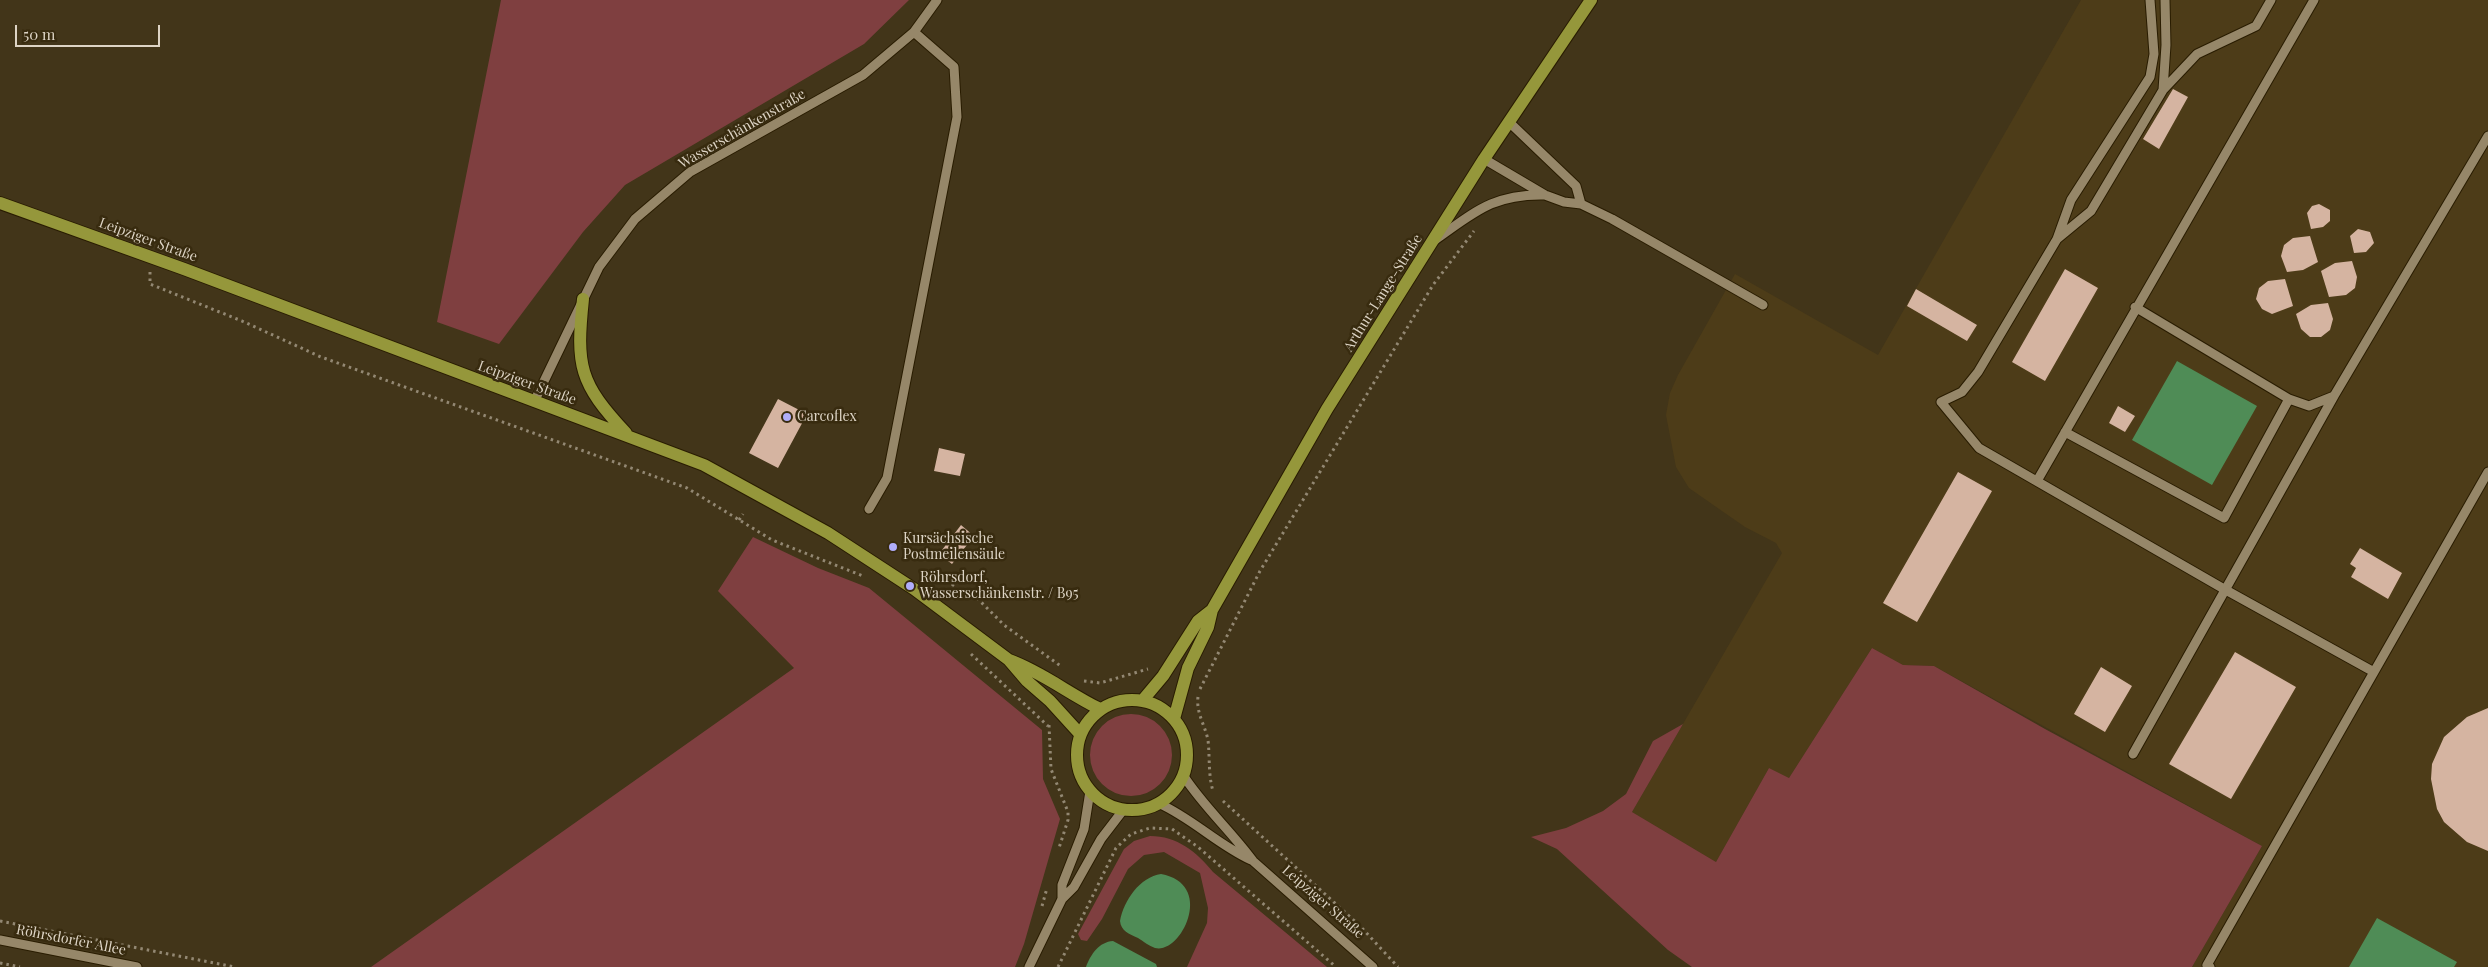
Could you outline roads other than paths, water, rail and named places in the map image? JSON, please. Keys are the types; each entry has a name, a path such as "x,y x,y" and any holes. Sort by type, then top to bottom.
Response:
{"main road":[{"name":"Arthur-Lange-Straße","path":"1174,719 1182,685 1208,627 1212,610 1327,409 1484,159 1591,0"},
{"name":"Leipziger Straße","path":"0,203 150,257 534,402 628,434 704,465 828,533 914,589 1009,660 1027,681 1080,734"},
{"path":"583,299 581,321 582,368 590,390 598,402 628,434"},
{"name":"Arthur-Lange-Straße","path":"1142,700 1163,676 1198,621 1212,610"},
{"name":"Leipziger Straße","path":"1009,660 1033,668 1072,695 1100,709"},
{"path":"1142,700 1159,707 1174,719 1182,731 1186,747 1186,763 1172,793 1158,804 1141,809 1124,809 1107,804 1090,791 1083,782 1077,766 1076,750 1080,734 1089,720 1100,709 1114,702 1142,700"}],"street":[{"name":"Wasserschänkenstraße","path":"534,402 598,267 635,219 690,172 863,75 914,32 937,0"},
{"path":"2150,0 2154,54 2150,77 2071,200 2057,240 1978,372 1962,392 1941,402 1979,448 2224,589 2374,672"},
{"path":"2163,90 2166,45 2165,0"},
{"path":"2057,240 2091,211 2163,90 2198,54 2256,26 2271,0"},
{"path":"2037,481 2314,0"},
{"path":"869,509 887,478 957,116 954,67 914,32"},
{"path":"1509,122 1576,186 1581,204"},
{"path":"2133,754 2334,396 2488,136"},
{"path":"1484,159 1545,195 1564,202 1581,204 1612,219 1763,305"},
{"path":"1433,242 1494,201 1522,194 1545,195"},
{"path":"2136,307 2289,399 2309,406 2334,396"},
{"path":"2065,432 2224,518 2289,399"},
{"path":"2210,967 2207,965 2488,472"},
{"name":"Leipziger Straße","path":"1182,775 1203,805 1238,840 1253,860 1374,967"},
{"path":"1062,899 1062,885 1084,829 1090,791"},
{"name":"Leipziger Straße","path":"1158,804 1190,820 1229,850 1253,860"},
{"path":"1029,967 1062,899 1074,888 1101,839 1124,809"},
{"name":"Röhrsdorfer Allee","path":"0,940 137,967"}],"place":[{"name":"Carcoflex","path":"787,417"},
{"name":"Kursächsische Postmeilensäule","path":"893,547"},
{"name":"Röhrsdorf, Wasserschänkenstr. / B95","path":"910,586"}]}
